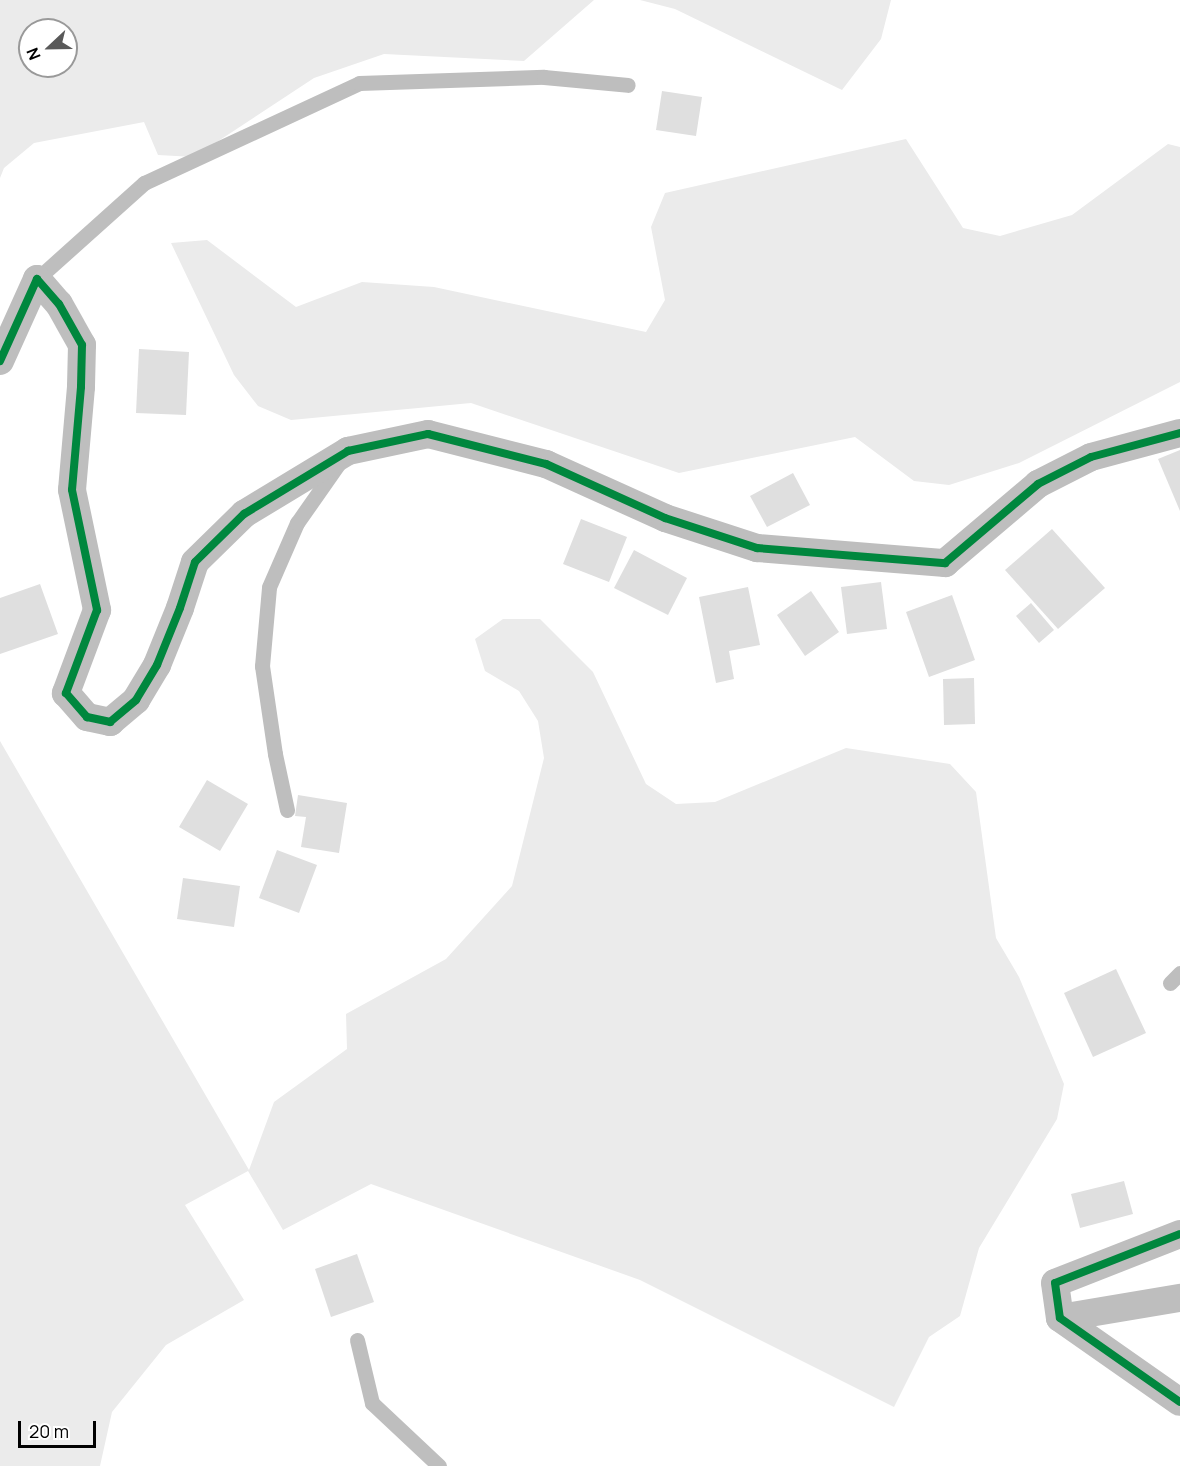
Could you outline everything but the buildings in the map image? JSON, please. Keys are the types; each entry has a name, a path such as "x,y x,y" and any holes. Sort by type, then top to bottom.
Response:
{"street":[{"path":"0,361 37,279 59,304 82,345 72,490 97,610 66,693 87,717 110,722 136,700 157,666 195,562 244,514 348,451 428,434 546,464 665,518 757,548 945,563 1038,484 1090,457 1180,433"},
{"path":"1180,1234 1054,1283 1060,1318 1180,1402"},
{"path":"1060,1318 1180,1298"}],"lane":[{"path":"37,279 144,183 359,83 544,77 628,85"},
{"path":"287,810 275,754 262,666 269,587 297,523 348,451"},
{"path":"357,1340 372,1403 439,1466"}],"shaded area":[{"path":"0,0 594,0 524,61 384,54 314,78 194,157 158,155 144,122 34,143 4,168 0,178"},
{"path":"640,0 891,0 881,39 842,90 675,9"},
{"path":"906,139 963,228 1000,236 1072,215 1168,144 1180,147 1180,382 1019,463 949,485 914,481 855,437 679,473 471,403 291,420 258,406 234,375 171,243 207,240 296,307 362,282 434,287 646,332 665,300 651,227 665,193"},
{"path":"503,619 540,619 593,672 646,784 676,804 715,802 846,748 950,764 976,792 996,938 1019,977 1064,1084 1057,1119 979,1248 960,1316 929,1337 894,1407 640,1280 371,1184 283,1230 248,1171 185,1205 244,1300 166,1345 112,1412 100,1466 0,1466 0,741 249,1170 274,1102 347,1049 346,1014 446,959 512,886 544,758 538,721 519,691 485,671 475,639"}],"cycle path":[{"path":"0,361 37,279 59,304 82,345 81,387 72,490 97,610 66,693 87,717 110,722 136,700 157,665 180,608 195,562 244,514 348,451 428,434 546,464 665,518 757,548 945,563 1038,484 1091,457 1180,433"},
{"path":"1180,1234 1055,1283 1060,1318 1180,1402"}]}
